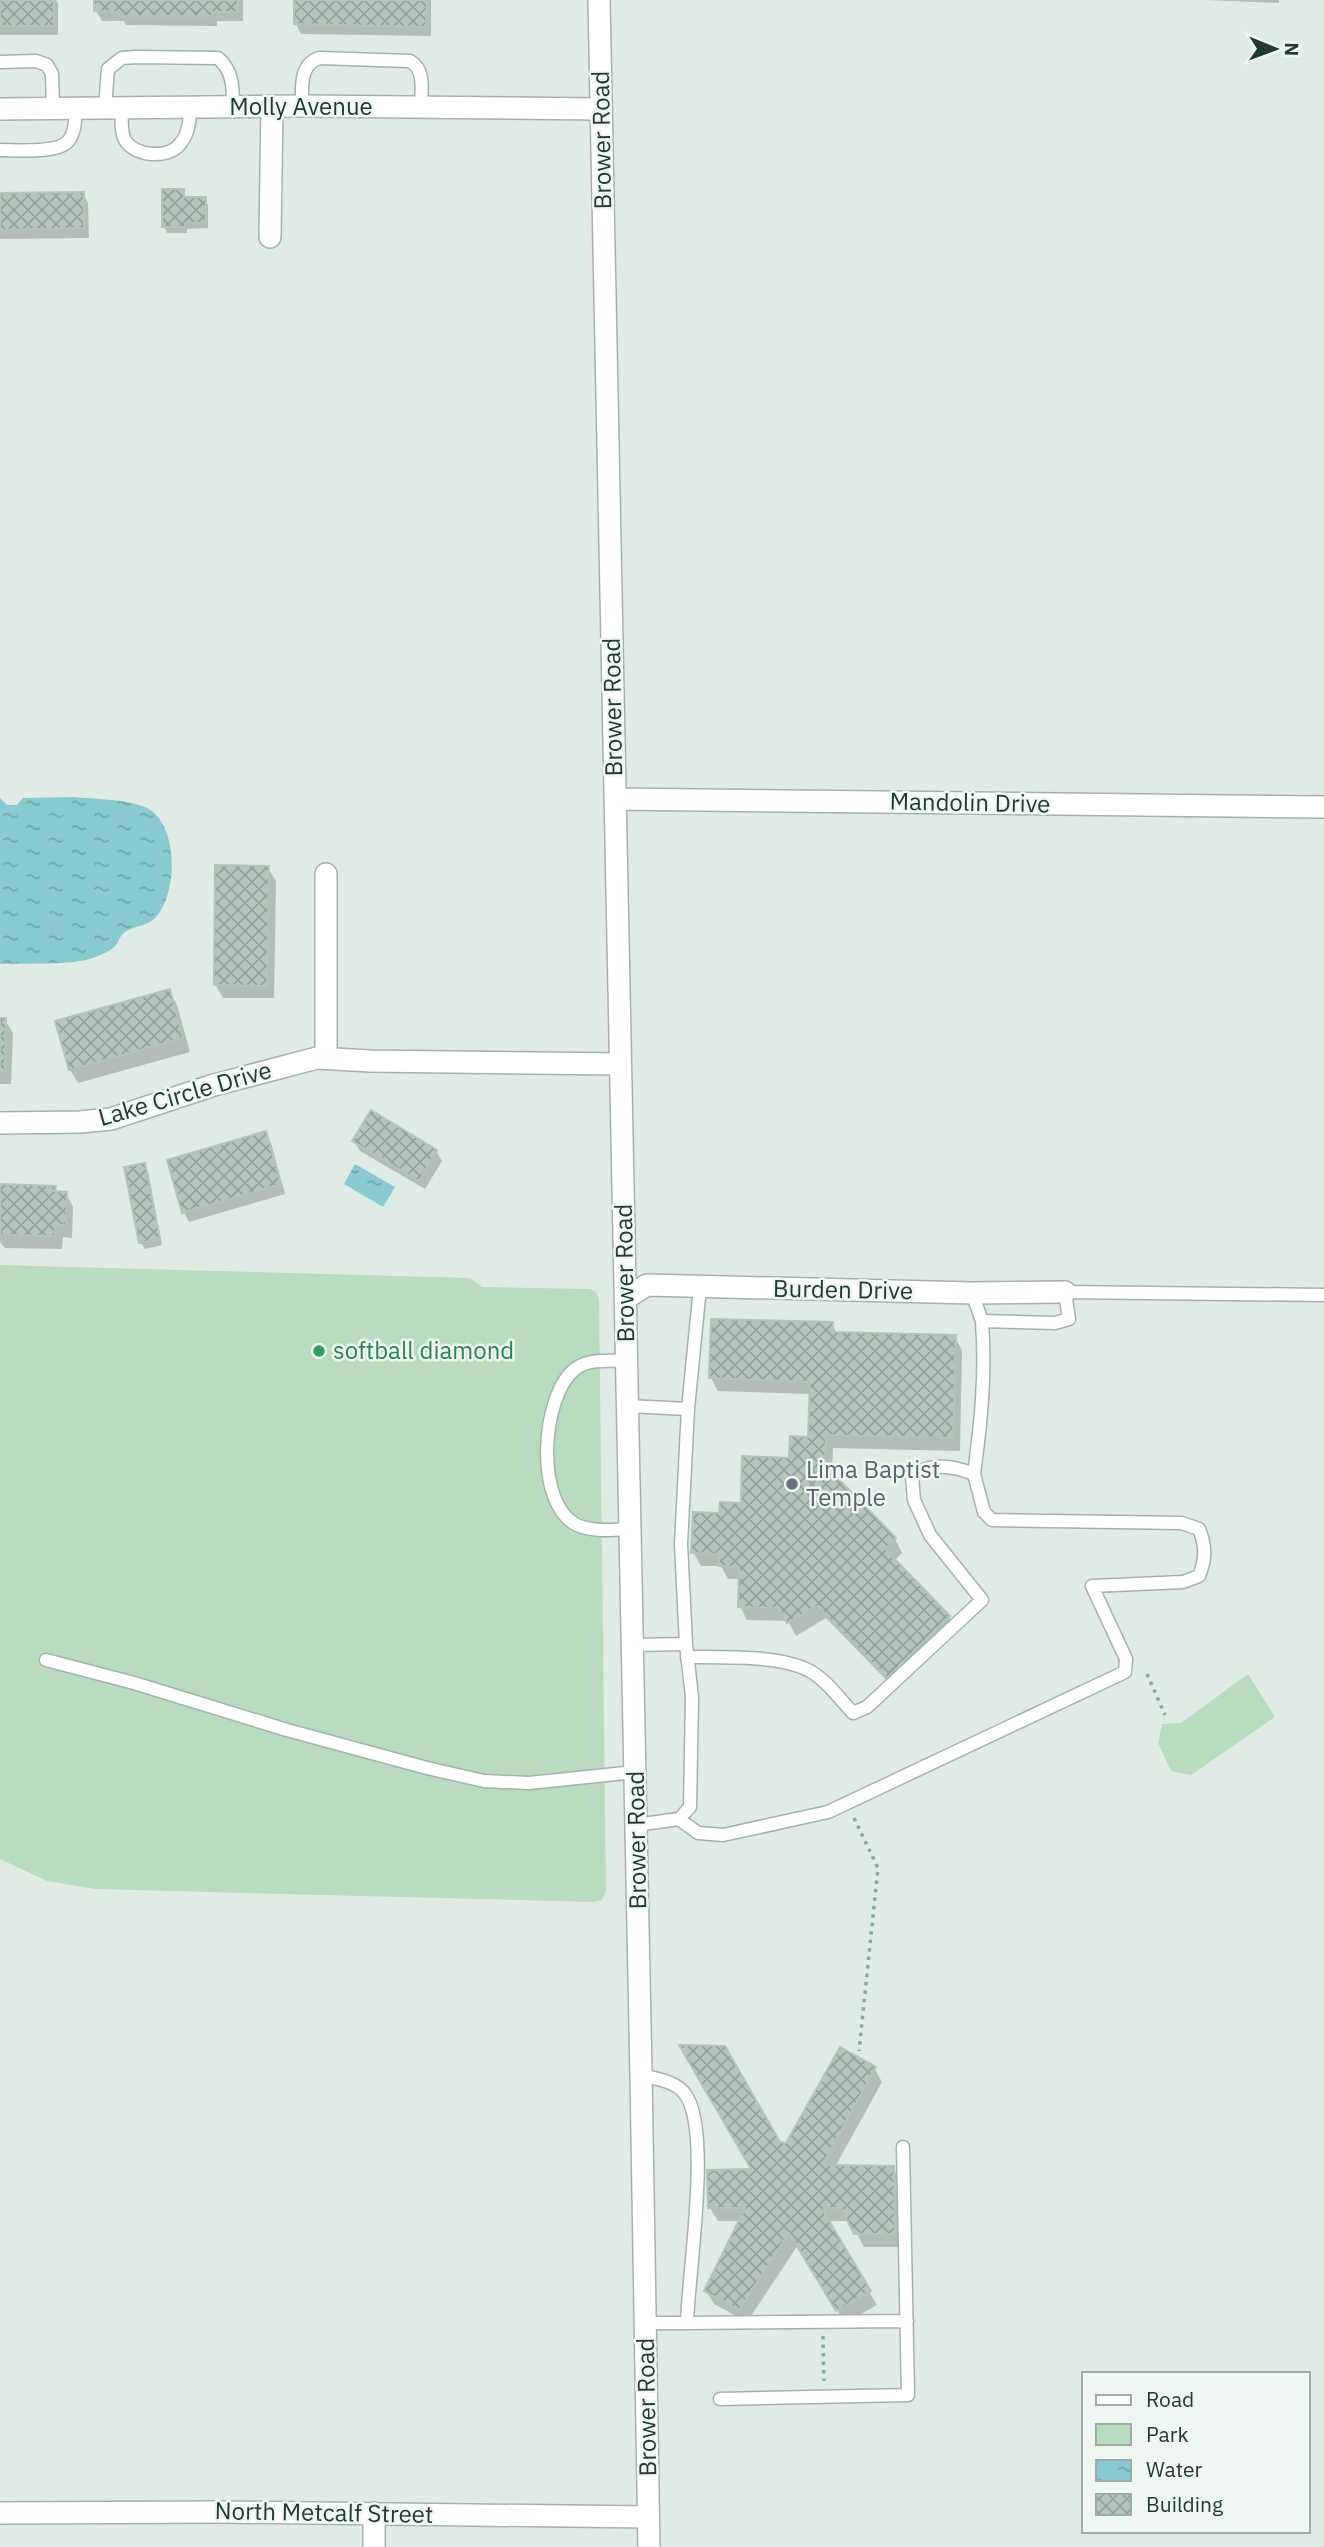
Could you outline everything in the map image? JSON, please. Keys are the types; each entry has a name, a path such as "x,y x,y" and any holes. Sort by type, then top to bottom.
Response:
{"street":[{"name":"Brower Road","path":"599,0 649,2547"},
{"path":"270,237 272,106"},
{"name":"Molly Avenue","path":"0,109 302,106 601,109"},
{"name":"Mandolin Drive","path":"615,799 1324,807"},
{"path":"326,874 326,1057"},
{"name":"Lake Circle Drive","path":"0,1123 111,1119 214,1085 326,1057 370,1061 620,1064"},
{"name":"Burden Drive","path":"626,1298 647,1285 972,1293 1065,1292"},
{"name":"North Metcalf Street","path":"0,2512 648,2517"},
{"path":"374,2513 374,2547"}],"lane":[{"path":"190,107 188,128 181,144 169,152 160,153 135,149 125,140 122,125 113,107 108,68 122,58 218,58 226,65 230,74 233,106"},
{"path":"302,106 304,71 309,63 319,58 410,61 415,64 421,76 421,107"},
{"path":"0,62 36,61 47,65 52,74 53,108"},
{"path":"0,150 60,148 73,134 75,108"},
{"path":"636,1825 679,1819 690,1807 692,1697 681,1544 688,1409 701,1287"},
{"path":"982,1321 1055,1323 1069,1319 1065,1292 1324,1295"},
{"path":"679,1819 698,1833 723,1835 828,1812 1125,1672 1126,1660 1092,1586 1183,1582 1199,1576 1204,1564 1205,1544 1199,1529 1182,1523 992,1520 984,1512 974,1474 983,1411 985,1356 982,1321 972,1293"},
{"path":"627,1360 584,1364 568,1377 560,1387 552,1409 547,1457 550,1480 557,1501 569,1520 592,1529 631,1529"},
{"path":"628,1406 688,1409"},
{"path":"633,1645 787,1663 811,1671 853,1713 867,1707 982,1600 930,1535 914,1500 912,1476 922,1468 953,1466 974,1474"},
{"path":"46,1660 134,1683 287,1730 484,1781 529,1783 635,1772"},
{"path":"641,2075 674,2084 685,2093 692,2108 696,2131 696,2214 687,2323"},
{"path":"720,2399 908,2395 903,2147"},
{"path":"646,2323 907,2320"}],"path":[{"path":"1147,1674 1165,1715"},
{"path":"846,1803 878,1868 859,2051"},
{"path":"822,2321 824,2397"}],"green space":[{"path":"0,1265 470,1278 482,1287 590,1289 596,1292 599,1299 606,1892 602,1900 594,1902 95,1889 47,1881 0,1859"},
{"path":"1248,1674 1275,1717 1191,1775 1171,1771 1158,1743 1162,1724 1181,1723"}],"water":[{"path":"0,798 7,805 17,805 23,798 114,800 136,804 152,811 167,833 172,862 164,905 153,920 128,930 113,948 93,958 66,963 0,964"},
{"path":"355,1164 395,1187 383,1207 344,1184"}],"building":[{"path":"0,0 54,0 54,26 0,26"},
{"path":"94,0 238,0 238,12 212,12 212,16 119,16 119,12 94,11"},
{"path":"294,0 427,0 426,27 294,24"},
{"path":"162,189 184,189 184,197 206,197 206,223 162,227"},
{"path":"84,192 84,228 0,230 0,193"},
{"path":"215,865 269,866 267,986 214,985"},
{"path":"170,989 183,1038 69,1070 55,1021"},
{"path":"0,1018 6,1018 5,1071 0,1071"},
{"path":"371,1110 437,1150 419,1181 352,1141"},
{"path":"266,1131 281,1184 182,1213 167,1160"},
{"path":"145,1163 160,1239 139,1243 124,1167"},
{"path":"0,1184 56,1186 55,1191 67,1192 66,1225 56,1225 55,1236 0,1235"},
{"name":"Lima Baptist Temple","path":"711,1319 833,1322 832,1332 956,1335 953,1438 826,1435 825,1465 896,1538 885,1549 950,1616 887,1678 817,1606 787,1623 778,1608 738,1607 739,1567 719,1566 719,1554 691,1553 693,1512 719,1513 720,1502 741,1503 742,1456 789,1458 790,1436 808,1437 810,1382 709,1378"},
{"path":"679,2045 725,2046 780,2142 786,2143 840,2047 876,2067 825,2160 825,2165 894,2166 895,2234 854,2234 841,2208 824,2208 871,2291 836,2311 789,2233 739,2310 704,2291 745,2208 708,2208 707,2170 751,2169"}],"place":[{"name":"softball diamond","path":"319,1351"},
{"name":"Lima Baptist Temple","path":"792,1484"}]}
